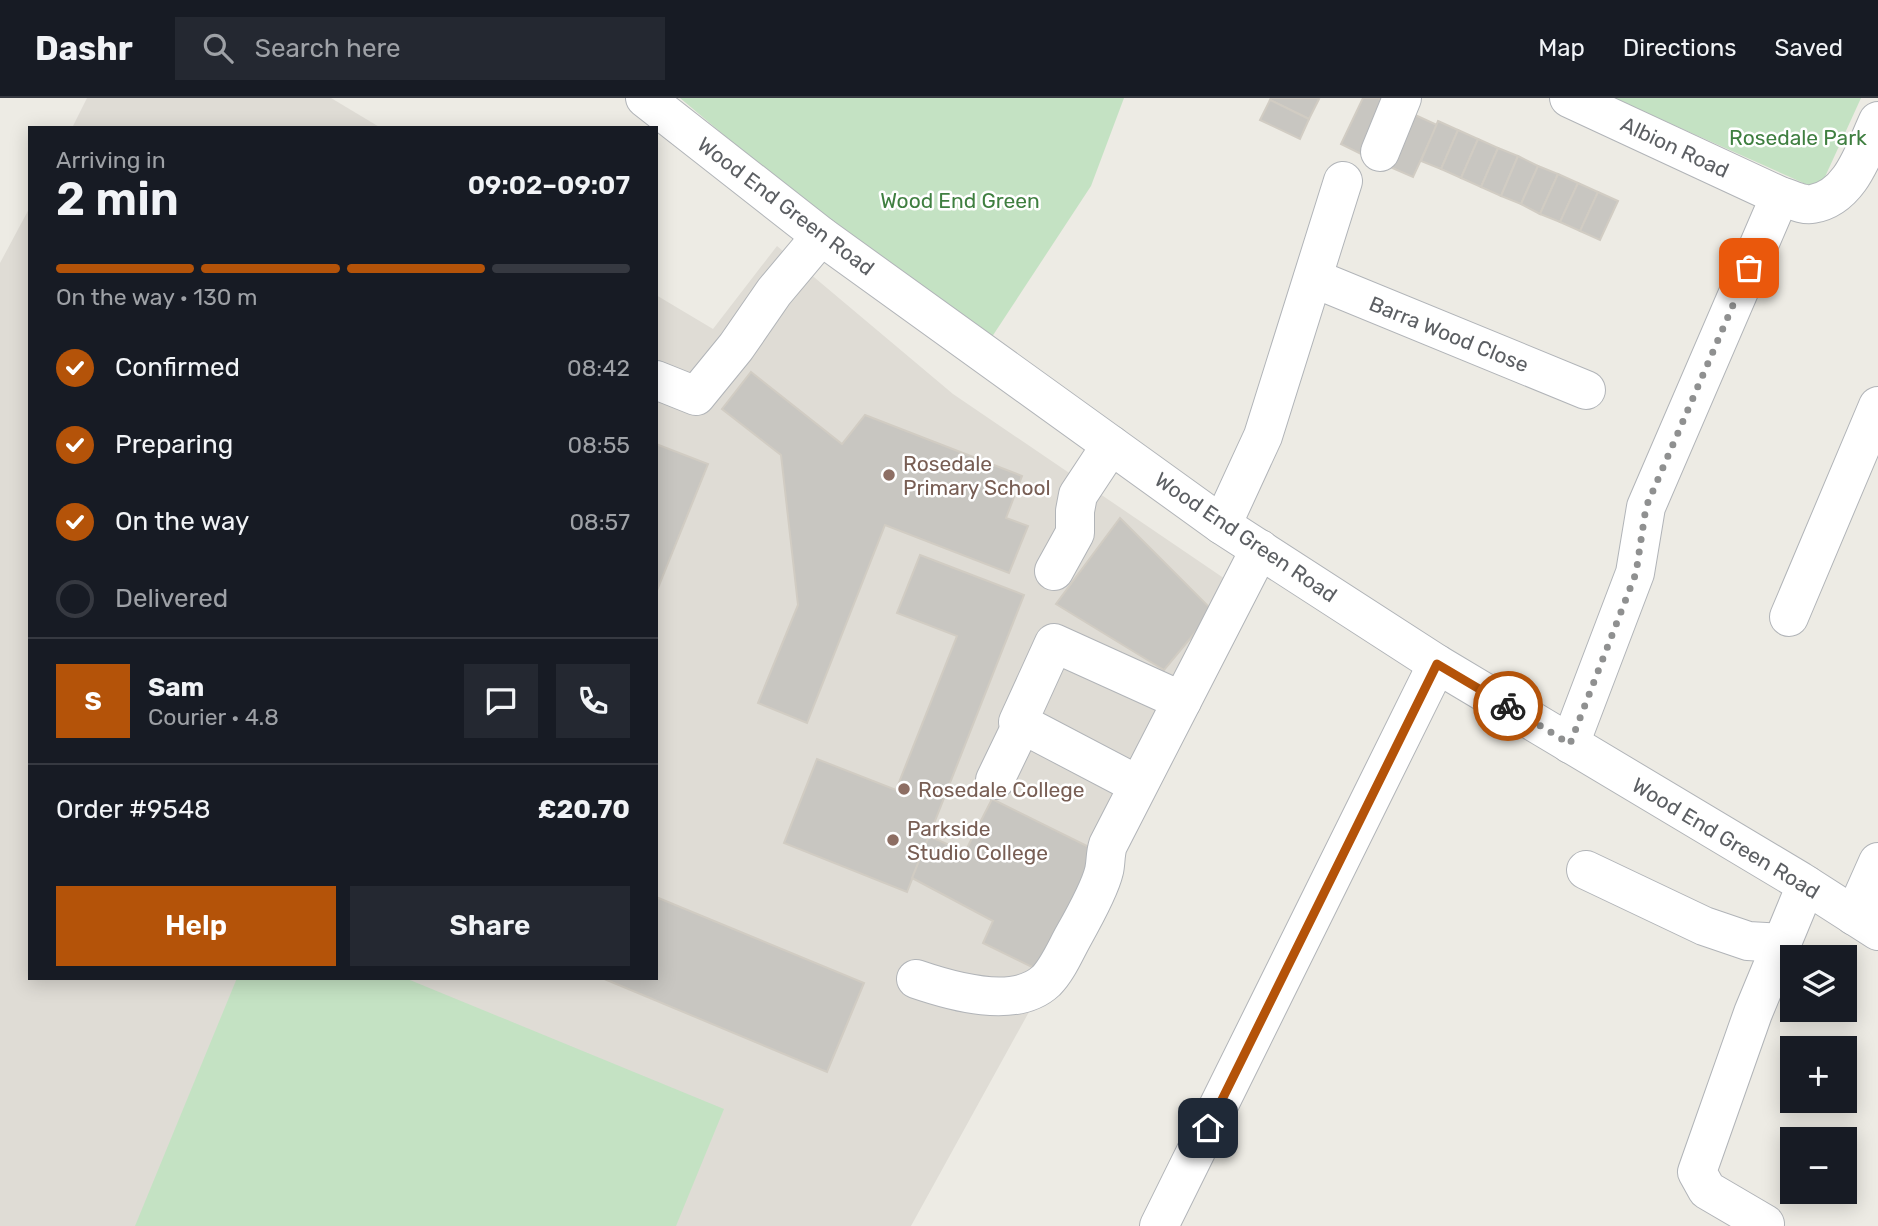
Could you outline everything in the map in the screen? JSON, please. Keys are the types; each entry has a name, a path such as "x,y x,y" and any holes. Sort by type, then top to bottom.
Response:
{"street":[{"name":"Wood End Green Road","path":"645,98 821,236 1222,525 1437,664 1866,923"},
{"path":"1380,152 1402,98"},
{"name":"Albion Road","path":"1569,98 1780,196 1811,205 1839,193 1857,167 1878,121"},
{"path":"1222,525 1263,436 1343,181"},
{"path":"1570,744 1636,573 1646,507 1780,196"},
{"path":"658,381 696,396 736,347 774,292 821,236"},
{"name":"Barra Wood Close","path":"1312,278 1586,390"},
{"path":"1789,617 1878,406"},
{"path":"1054,571 1075,533 1075,511 1079,495 1111,445"},
{"path":"916,979 974,995 1021,993 1043,984 1050,976 1077,930 1104,872 1108,845 1260,549"},
{"path":"1138,785 1018,722 1054,643 1182,701"},
{"path":"1159,1226 1437,664"},
{"path":"995,780 1023,724"},
{"path":"1866,923 1878,862"},
{"path":"1586,870 1704,926 1748,941 1782,943"},
{"path":"1765,1224 1707,1190 1697,1172 1753,1013 1806,885"}],"shaded area":[{"path":"87,98 331,98 378,126 73,126"},
{"name":"Rosedale College","path":"28,211 28,980 658,980 658,296 713,329 777,246 953,394 1256,600 911,1226 0,1226 0,263"}],"green space":[{"name":"Wood End Green","path":"680,98 1124,98 1091,186 982,352"},
{"name":"Rosedale Park","path":"1613,98 1861,98 1819,190"},
{"path":"236,980 410,980 724,1109 676,1226 135,1226"}],"building":[{"path":"1363,98 1378,98 1388,103 1363,155 1341,144"},
{"path":"1319,99 1309,119 1270,100"},
{"path":"1270,100 1309,119 1300,139 1260,120"},
{"path":"1413,114 1437,125 1413,177 1390,167"},
{"path":"1438,121 1458,130 1441,169 1421,161"},
{"path":"1458,130 1478,139 1461,178 1441,169"},
{"path":"1478,139 1498,148 1481,187 1461,178"},
{"path":"1498,148 1518,156 1501,196 1481,187"},
{"path":"1518,156 1538,166 1521,204 1501,196"},
{"path":"1538,166 1558,174 1540,214 1521,204"},
{"path":"1558,174 1578,183 1560,222 1540,214"},
{"path":"1578,183 1598,192 1580,231 1560,222"},
{"path":"1598,192 1618,201 1600,240 1580,231"},
{"path":"751,372 842,444 865,415 1022,476 1006,518 1028,526 1009,573 885,525 807,723 758,703 798,605 781,455 722,409"},
{"path":"658,445 708,464 658,588"},
{"path":"1120,518 1213,611 1164,670 1056,604"},
{"path":"920,555 1024,595 907,892 784,843 817,759 896,790 957,636 897,613"},
{"path":"992,799 1099,852 1036,969 983,943 993,921 912,878 929,836 965,852"},
{"path":"658,898 864,983 827,1072 607,980 658,980"}],"way so far":[{"path":"1508,706 1570,744 1636,573 1646,507 1749,268"}],"place":[{"name":"Rosedale Primary School","path":"889,475"},
{"name":"Rosedale College","path":"904,789"},
{"name":"Parkside Studio College","path":"893,840"}],"route":[{"path":"1208,1128 1437,664 1508,706"}]}
